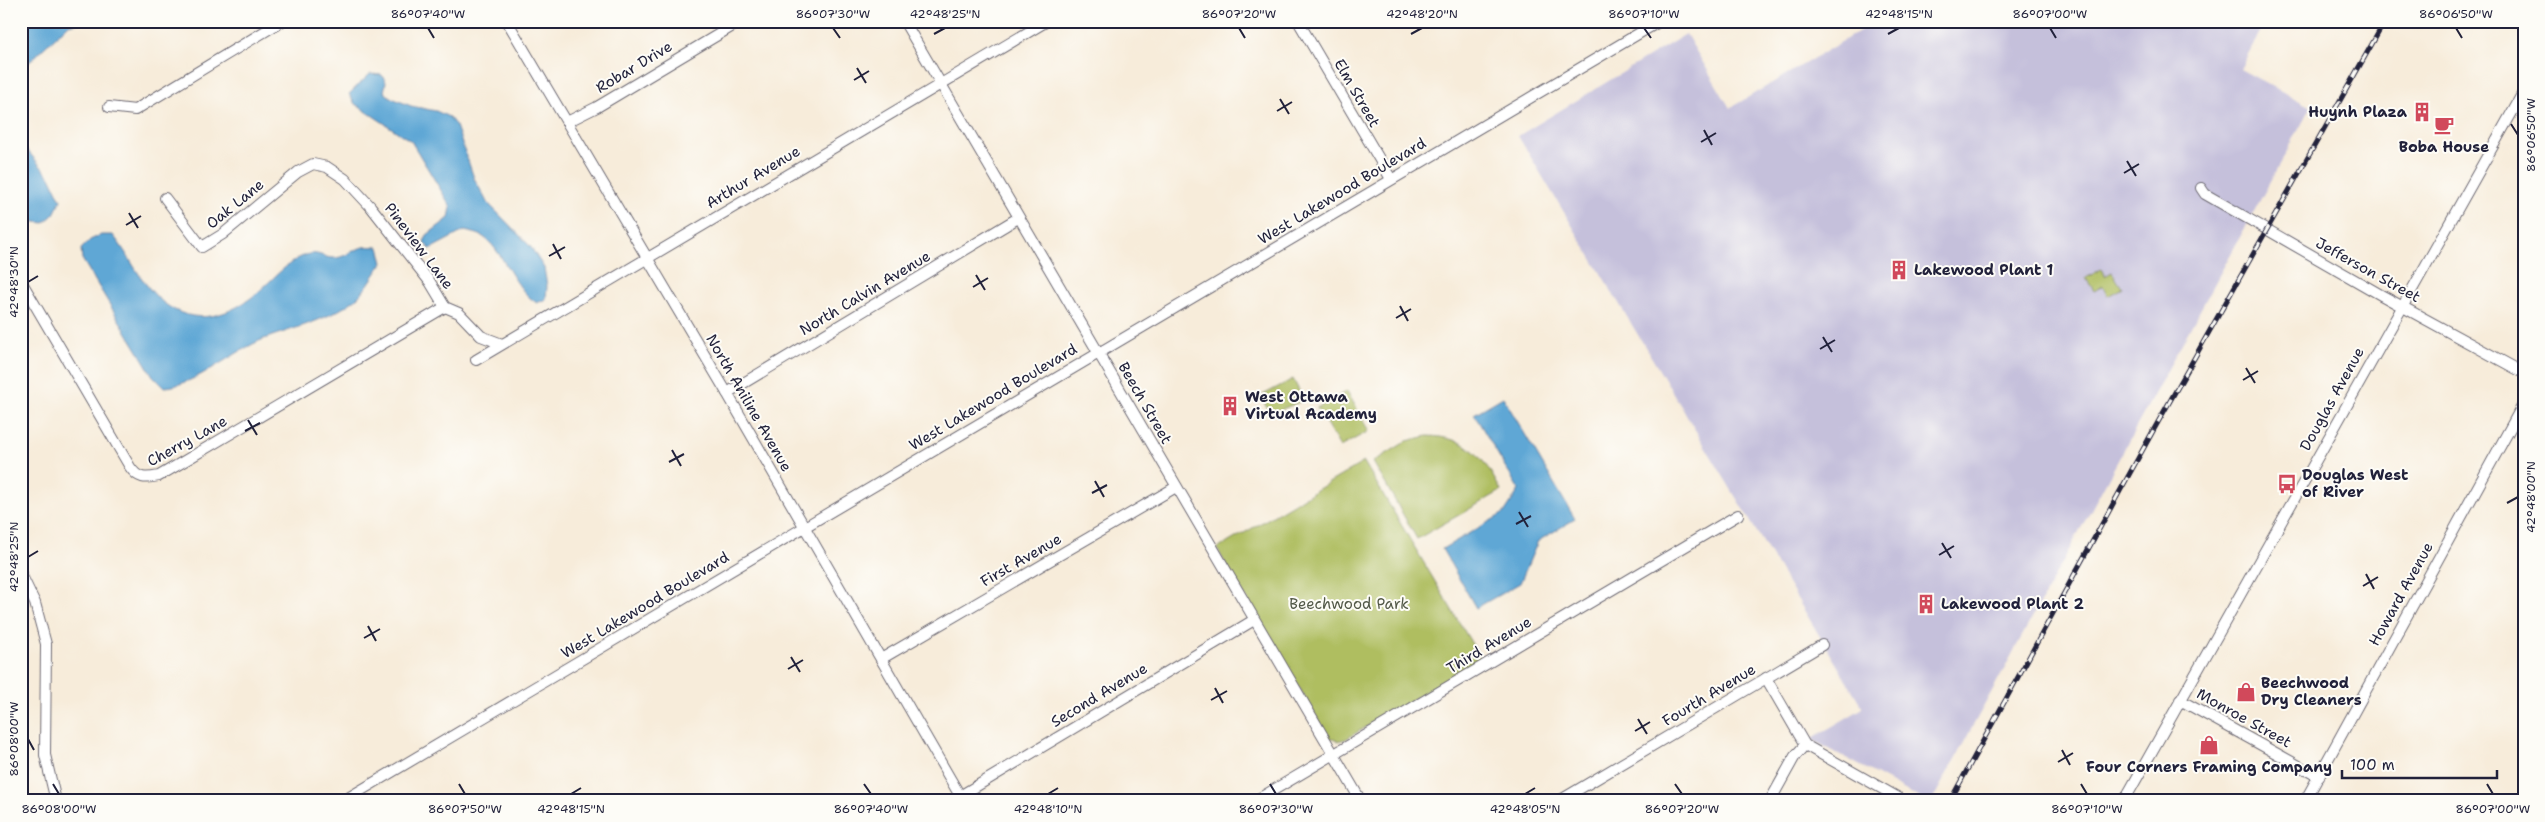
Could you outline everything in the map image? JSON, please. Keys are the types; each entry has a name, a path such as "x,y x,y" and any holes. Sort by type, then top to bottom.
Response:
{"street":[{"path":"109,108 135,110 282,21"},
{"name":"North Aniline Avenue","path":"507,21 727,393 962,798"},
{"name":"Robar Drive","path":"566,122 597,107 742,21"},
{"name":"Beech Street","path":"904,21 1332,755 1361,801"},
{"name":"Arthur Avenue","path":"476,360 1047,21"},
{"name":"Elm Street","path":"1298,21 1391,179"},
{"name":"West Lakewood Boulevard","path":"342,801 1660,21"},
{"name":"Douglas Avenue","path":"2124,801 2524,90"},
{"name":"Oak Lane","path":"165,198 202,247 223,234 298,172 313,164"},
{"name":"Pineview Lane","path":"313,164 327,167 352,186 430,282 445,307 459,312 482,336 502,344"},
{"name":"Jefferson Street","path":"2201,188 2212,198 2524,373"},
{"name":"North Calvin Avenue","path":"727,393 1018,218"},
{"name":"Cherry Lane","path":"21,281 135,475 145,479 159,476 445,307"},
{"name":"Howard Avenue","path":"2305,801 2524,403"},
{"name":"First Avenue","path":"881,659 1176,487"},
{"name":"Third Avenue","path":"1255,801 1738,515"},
{"path":"21,574 35,603 46,644 45,755 56,801"},
{"name":"Second Avenue","path":"962,798 1254,620"},
{"name":"Fourth Avenue","path":"1559,801 1822,645"},
{"path":"1766,678 1805,745 1904,801"},
{"name":"Monroe Street","path":"2180,700 2319,777"},
{"path":"1770,801 1794,756 1805,745"}],"shaded area":[{"path":"1859,21 2266,21 2240,69 2311,107 1932,801 1925,801 1811,739 1863,708 1518,136 1686,34 1730,108 1863,29"}],"green space":[{"path":"2101,269 2105,276 2112,272 2122,288 2108,296 2103,286 2094,291 2086,278"},
{"path":"1293,379 1304,400 1273,413 1269,412 1261,396"},
{"path":"1347,391 1369,431 1340,447 1317,408"},
{"path":"1427,436 1454,440 1473,451 1488,468 1501,491 1417,539 1373,462 1407,441"},
{"name":"Beechwood Park","path":"1364,462 1481,659 1346,739 1338,741 1329,738 1217,549"}],"water":[{"path":"21,21 89,21 68,25 21,70"},
{"path":"370,74 382,75 386,82 384,92 392,98 411,106 436,111 449,117 456,126 474,178 487,202 530,246 544,268 547,286 546,299 537,303 529,297 495,248 480,235 464,231 430,249 424,242 427,235 449,218 451,207 411,141 355,104 349,94"},
{"path":"21,143 50,177 61,200 54,214 44,223 21,220"},
{"path":"101,235 113,235 145,283 157,297 169,307 181,313 194,316 219,314 244,303 290,263 308,254 336,258 364,247 379,247 383,263 358,297 336,312 253,344 188,381 164,387 153,376 82,259 81,249 90,240"},
{"path":"1503,397 1575,519 1538,541 1520,583 1476,608 1442,549 1504,513 1519,490 1474,414"}],"railway":[{"path":"1950,801 2153,431 2385,21"}],"place":[{"name":"Huynh Plaza","path":"2422,112"},
{"name":"Boba House","path":"2444,125"},
{"name":"Lakewood Plant 1","path":"1899,270"},
{"name":"West Ottawa Virtual Academy","path":"1230,406"},
{"name":"Douglas West of River","path":"2287,484"},
{"name":"Lakewood Plant 2","path":"1926,604"},
{"name":"Beechwood Dry Cleaners","path":"2246,692"},
{"name":"Four Corners Framing Company","path":"2209,745"}]}
